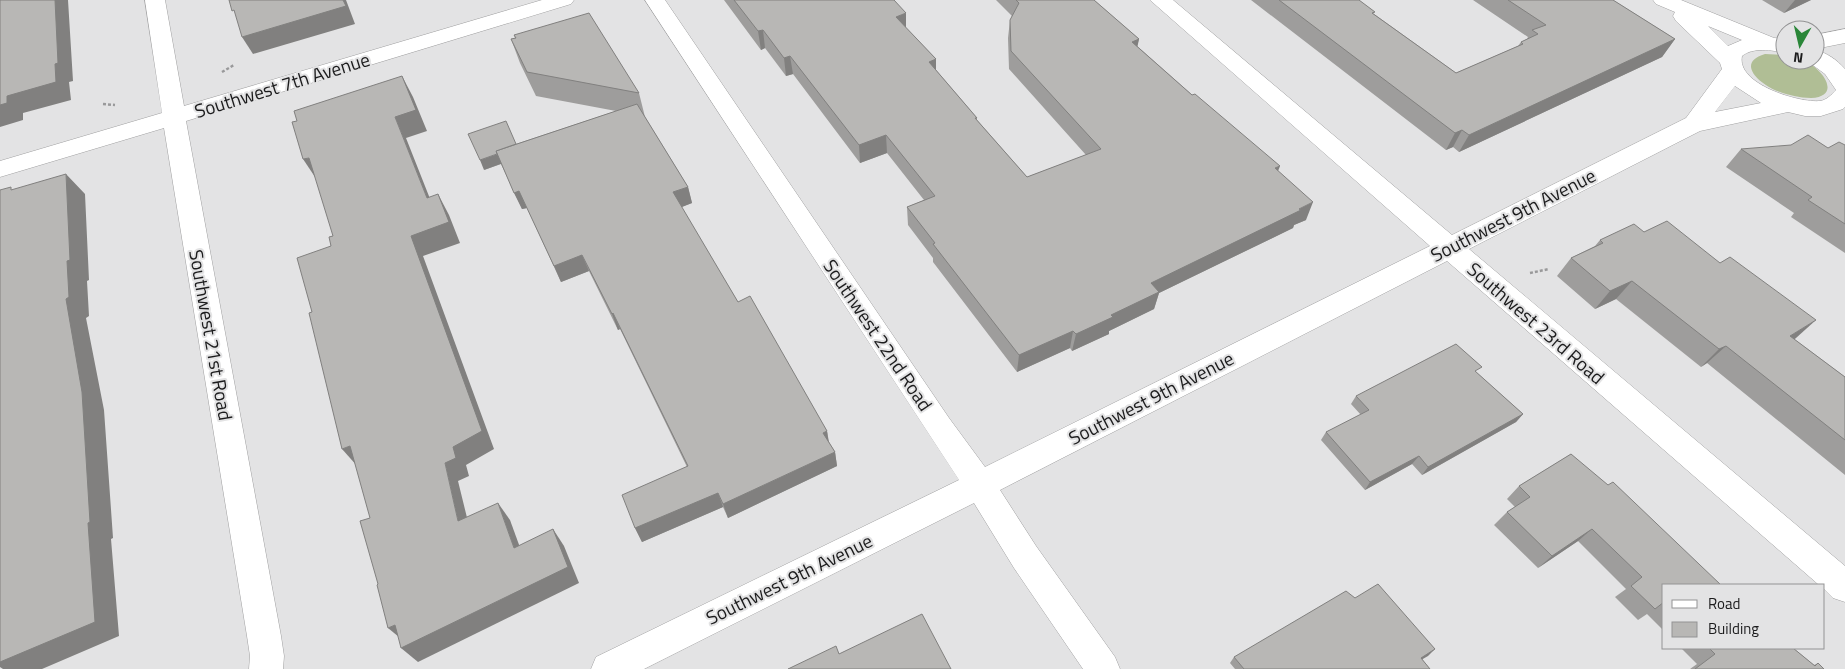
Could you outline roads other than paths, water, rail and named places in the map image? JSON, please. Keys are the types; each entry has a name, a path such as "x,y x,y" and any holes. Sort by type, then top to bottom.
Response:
{"street":[{"name":"Southwest 21st Road","path":"155,0 264,636 267,656 266,669"},
{"name":"Southwest 7th Avenue","path":"0,170 564,0"},
{"name":"Southwest 22nd Road","path":"655,0 939,427 980,484 1024,557 1103,669"},
{"name":"Southwest 23rd Road","path":"1160,0 1845,587"},
{"path":"1666,2 1775,43"},
{"path":"1666,2 1698,28 1742,80 1754,90 1845,123"},
{"path":"1825,40 1845,36"},
{"name":"Southwest 9th Avenue","path":"1694,124 1703,110 1721,93 1732,66 1733,53 1741,47 1752,44 1775,45"},
{"path":"1825,64 1833,69 1844,83"},
{"name":"Southwest 9th Avenue","path":"608,669 980,484 1694,124 1797,106 1820,108 1832,106 1841,101 1844,83"}]}
